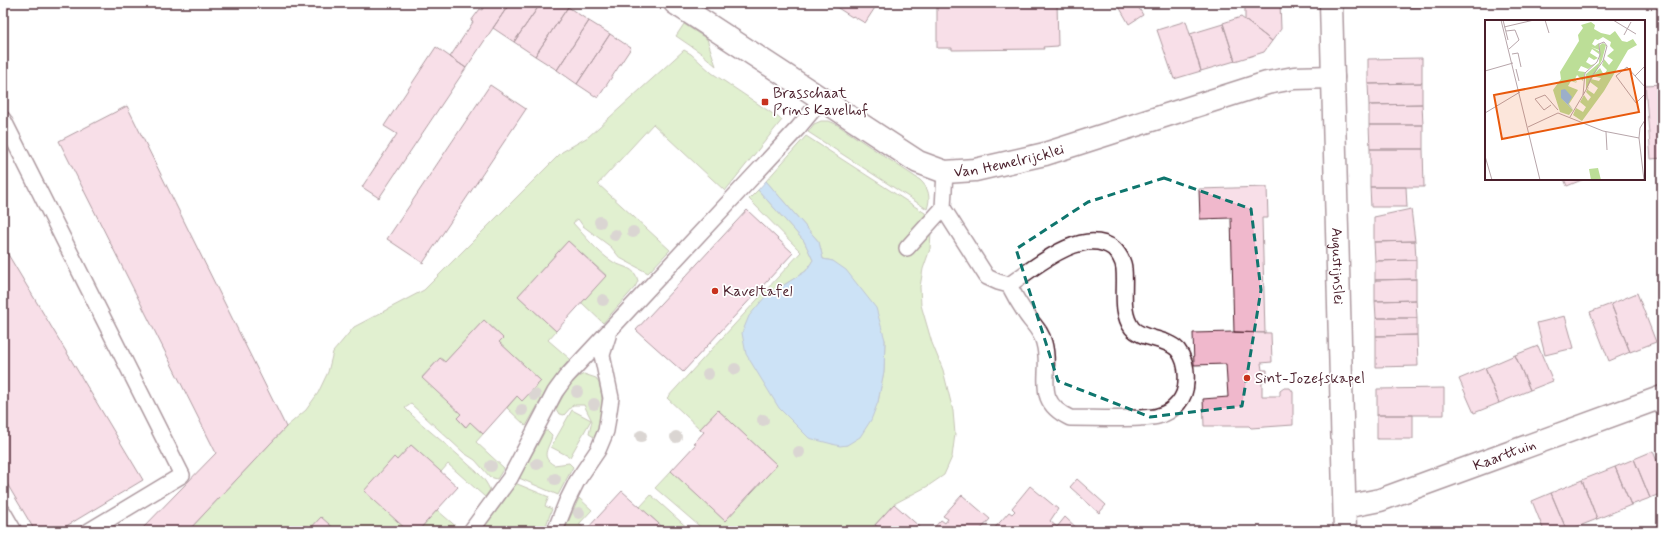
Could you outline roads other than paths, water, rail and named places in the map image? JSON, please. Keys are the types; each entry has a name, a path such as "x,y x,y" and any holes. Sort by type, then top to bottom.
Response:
{"street":[{"name":"Van Hemelrijcklei","path":"675,3 918,162 945,172 975,170 1045,154 1267,83 1294,78 1333,77"},
{"name":"Augustijnslei","path":"1331,3 1345,524"},
{"name":"Kaarttuin","path":"1345,524 1380,500 1662,397"}],"lane":[{"path":"471,531 510,478 555,392 566,377 610,332 798,128 822,99"},
{"path":"3,119 182,475 88,531"},
{"path":"945,172 943,208 987,277 1008,285 1044,342 1047,398 1053,407 1061,414 1070,418 1130,418 1157,416 1168,412 1177,405 1184,396 1187,371 1184,361 1177,350 1166,342 1133,329 1128,322 1126,314 1124,267 1115,250 1108,244 1088,241 1078,243 1064,249 1008,285"},
{"path":"907,248 943,208"},
{"path":"555,531 577,481 598,450 606,431 611,398 602,355 604,343 610,332"},
{"path":"3,512 14,531"}],"water":[{"path":"766,181 819,242 823,259 833,261 846,270 876,308 885,340 884,371 878,402 871,420 860,437 847,445 840,446 809,438 779,408 746,354 742,333 749,316 765,297 806,271 813,260 804,241 758,190"}],"place":[{"name":"Brasschaat Prins Kavelhof","path":"765,102"},
{"name":"Kaveltafel","path":"715,291"},
{"name":"Sint-Jozefskapel","path":"1247,378"}]}
